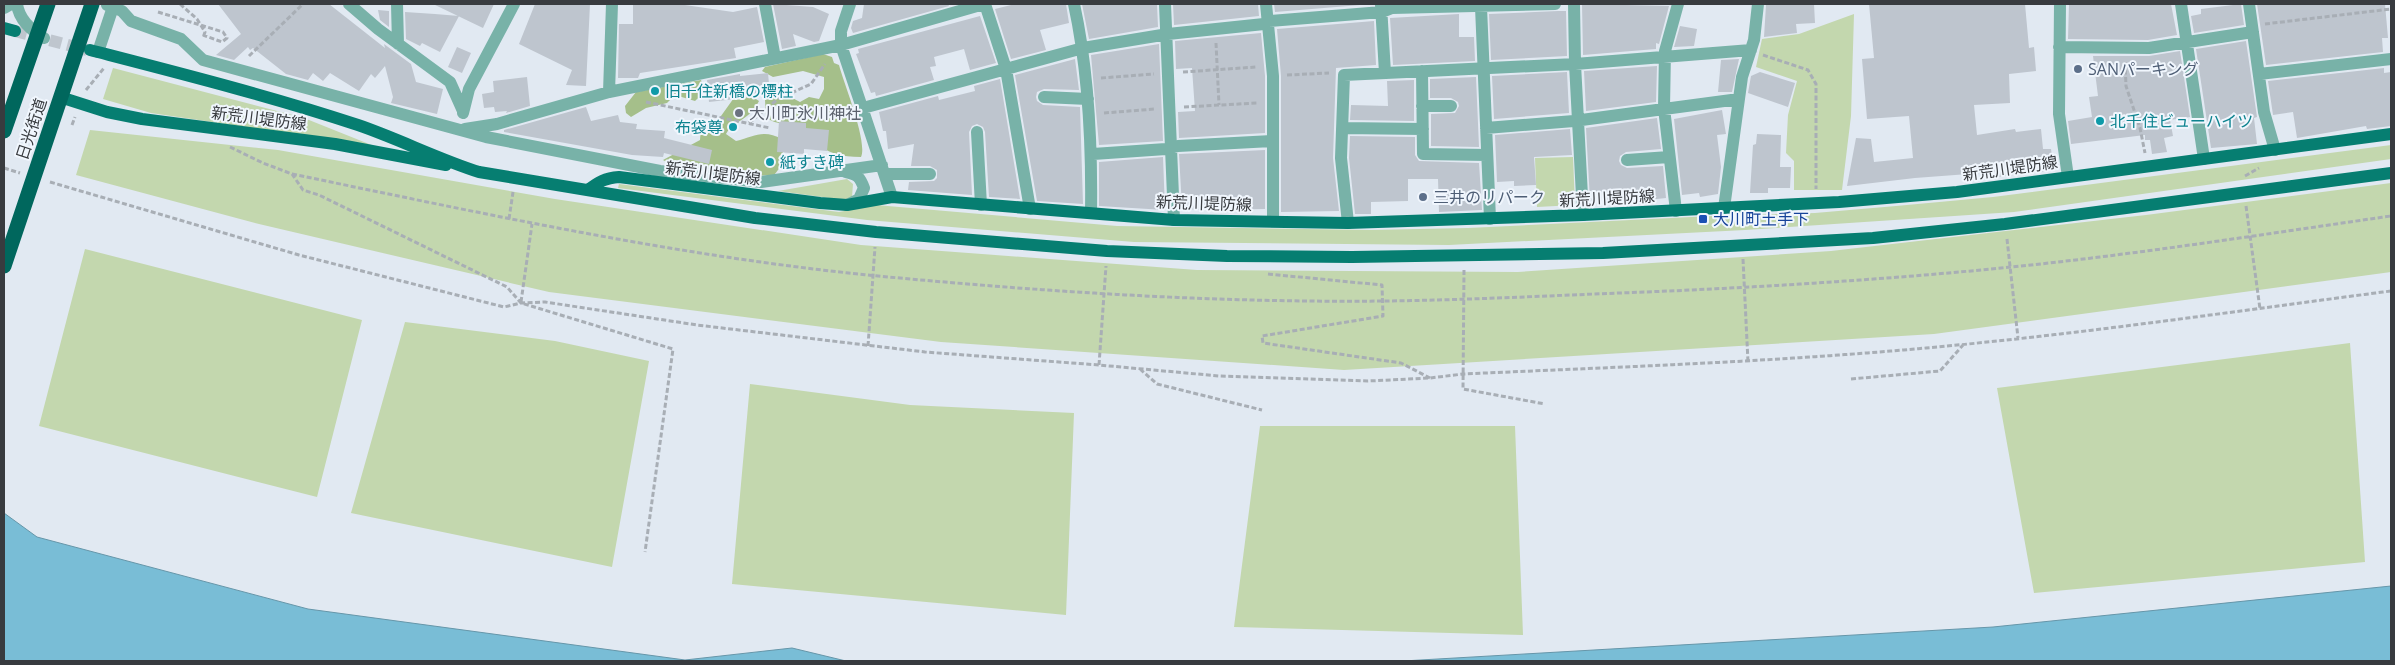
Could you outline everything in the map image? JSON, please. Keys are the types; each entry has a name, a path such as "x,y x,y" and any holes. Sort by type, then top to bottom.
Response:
{"highway":[{"name":"日光街道","path":"4,131 48,4"},
{"name":"日光街道","path":"4,266 62,92 107,5"}],"main road":[{"name":"新荒川堤防線","path":"94,51 330,116 383,134 456,165 479,172 755,218 876,232 1107,251 1220,256 1464,256 1603,253 1873,238 2005,224 2391,173"},
{"name":"新荒川堤防線","path":"62,92 107,112 142,119 335,144 437,164 456,165"},
{"name":"新荒川堤防線","path":"588,190 598,182 608,178 619,177 847,205 892,197 1174,220 1348,222 1490,219 1816,203 1957,192 2391,134"}],"street":[{"path":"4,8 11,4"},
{"path":"17,4 20,16 44,38"},
{"path":"350,4 398,44 450,82 463,112"},
{"path":"397,4 398,44"},
{"path":"460,130 469,90 513,4"},
{"path":"609,92 612,4"},
{"path":"765,4 775,58"},
{"path":"850,4 836,46 863,108 892,197"},
{"path":"460,130 497,124 609,92 836,46 984,4 1006,69 1030,209"},
{"path":"1074,4 1083,48 1088,99 1092,154 1092,214"},
{"path":"1165,4 1168,34 1174,220"},
{"path":"1266,4 1272,71 1273,221"},
{"path":"863,108 1083,48 1168,34 1264,24 1268,21 1382,8 1555,4"},
{"path":"1574,4 1575,64 1583,215"},
{"path":"1676,211 1664,108 1665,57 1678,4"},
{"path":"1724,208 1742,77 1754,40 1758,4"},
{"path":"2060,4 2059,114 2068,177"},
{"path":"2181,4 2204,159"},
{"path":"2249,4 2264,112 2275,150"},
{"path":"94,51 107,5 122,11 131,21 181,39 204,60 460,130 660,171 762,182 883,169 930,174"},
{"path":"1481,7 1490,219"},
{"path":"1382,8 1385,73"},
{"path":"2059,47 2124,46 2149,48 2253,29"},
{"path":"1348,222 1341,158 1344,75 1575,64 1751,50"},
{"path":"2259,74 2391,59"},
{"path":"1422,71 1424,154 1488,155"},
{"path":"1044,97 1088,99"},
{"path":"1486,128 1578,119 1739,99"},
{"path":"1422,106 1451,106"},
{"path":"1342,128 1423,129"},
{"path":"977,132 981,205"},
{"path":"1092,154 1272,141"},
{"path":"1627,160 1669,157"},
{"path":"844,172 855,174 860,178 864,188 859,199 847,205"}],"path":[{"path":"236,69 303,4"},
{"path":"2253,29 2391,9"},
{"path":"1215,29 1219,105"},
{"path":"748,124 778,99 811,84 836,46"},
{"path":"2124,46 2126,86 2140,128 2148,167"},
{"path":"1751,50 1808,70 1816,84 1816,203"},
{"path":"1086,80 1169,72 1217,70 1339,73 1344,75"},
{"path":"639,100 770,128"},
{"path":"1089,114 1273,102"},
{"path":"224,144 263,163 292,174 303,190 319,195 507,287 521,303 673,349 645,552"},
{"path":"4,168 22,174"},
{"path":"509,219 515,178"},
{"path":"48,182 299,255 504,307 521,303 545,302 697,325 868,346 1238,377 1368,381 1430,378 1463,374 1748,362 1964,344 2260,309 2391,291"},
{"path":"2246,206 2260,309"},
{"path":"521,303 532,224"},
{"path":"868,346 876,232"},
{"path":"2011,267 2018,338"},
{"path":"1264,273 1382,285 1384,301 1383,316 1262,336 1263,343 1401,362 1430,378"},
{"path":"1744,288 1748,362"},
{"path":"1099,365 1104,294"},
{"path":"1464,299 1463,389 1545,404"},
{"path":"1851,380 1940,371 1964,344"},
{"path":"1139,368 1157,384 1262,410"}],"green space":[{"path":"1854,14 1851,116 1842,190 1794,190 1794,161 1786,153 1788,115 1797,81 1756,67 1762,39 1799,34"},
{"path":"823,54 832,57 834,63 839,65 858,126 861,139 861,157 829,151 791,127 766,117 765,100 777,90 800,102 809,97 819,99 824,89 824,77 803,71 773,77 762,71 765,67"},
{"path":"113,68 304,118 374,146 151,113 103,99"},
{"path":"701,80 704,88 701,95 695,101 675,95 667,103 646,108 631,117 626,113 625,106 636,92"},
{"path":"748,94 759,101 751,113 729,129 726,134 736,141 765,134 782,139 783,149 780,167 774,175 754,176 670,164 663,160 700,140 701,127 716,123 736,95"},
{"path":"90,130 278,150 555,199 861,245 1197,270 1518,272 1831,251 2146,215 2391,183 2391,272 1934,334 1344,370 941,342 549,292 259,224 76,175"},
{"path":"2391,145 2391,159 2014,212 1745,230 1449,245 1134,242 867,220 618,188 619,184 839,212 876,205 1117,226 1371,230 1468,228 1732,215 1815,213 1896,206 1993,197"},
{"path":"1573,157 1575,205 1537,207 1535,158"},
{"path":"847,179 853,184 852,197 844,200 778,191"},
{"path":"85,249 362,320 317,497 39,426"},
{"path":"405,322 555,341 649,361 612,567 351,513"},
{"path":"2350,343 2365,562 2034,593 1997,388"},
{"path":"750,384 910,405 1074,413 1066,615 732,584"},
{"path":"1260,426 1515,426 1523,635 1234,627"}],"water":[{"path":"4,513 37,537 308,609 685,660 792,648 846,661 4,661"},
{"path":"2391,586 2391,661 1403,661 1993,627"}],"building":[{"path":"218,4 329,4 385,48 384,44 411,64 416,82 443,89 437,114 391,103 393,97 385,66 375,78 371,74 359,91 330,73 323,81 313,73 308,80 286,74 253,48 250,50 248,47 234,60 216,55 241,34"},
{"path":"433,4 494,4 483,28"},
{"path":"535,4 590,4 586,86 566,85 572,70 519,44"},
{"path":"633,4 678,4 733,12 757,7 764,42 734,48 736,58 640,73 638,78 618,78 619,24 633,24"},
{"path":"773,4 813,7 829,14 819,41 814,42 793,34 796,46 782,49"},
{"path":"864,4 948,4 949,6 853,33 851,28 853,21 862,18"},
{"path":"1015,4 1066,4 1069,23 1040,30 1046,50 1011,59 995,9"},
{"path":"1082,4 1157,4 1158,27 1089,39"},
{"path":"1173,4 1258,4 1259,16 1174,25"},
{"path":"1274,4 1373,4 1275,12"},
{"path":"1582,4 1669,6 1659,44 1656,43 1656,49 1583,55"},
{"path":"1814,4 1815,23 1796,24 1797,33 1764,37 1766,5"},
{"path":"1869,4 2025,4 2029,48 2034,47 2036,71 2009,74 2010,103 1974,105 1977,135 2015,129 2016,132 2041,129 2043,149 2051,149 2054,170 1997,177 1995,172 1915,178 1847,186 1856,138 1871,139 1874,162 1913,158 1909,116 1867,119 1862,59 1874,58"},
{"path":"2069,4 2171,4 2177,35 2148,40 2068,39"},
{"path":"2241,4 2244,25 2194,33 2191,16 2201,14 2201,9"},
{"path":"2257,4 2385,4 2388,38 2382,38 2383,52 2266,65"},
{"path":"378,10 389,11 389,27 380,20"},
{"path":"1566,11 1567,56 1491,60 1489,14"},
{"path":"405,12 459,16 440,52 422,43 420,46 406,39"},
{"path":"1459,14 1459,37 1474,37 1475,61 1393,65 1390,18"},
{"path":"980,16 996,63 970,70 964,49 934,57 936,66 930,67 934,80 876,96 875,92 871,93 856,54 859,53 858,49"},
{"path":"1374,21 1376,65 1336,68 1333,158 1339,211 1281,212 1281,76 1277,29"},
{"path":"1680,26 1697,29 1694,46 1674,47"},
{"path":"1261,33 1265,76 1265,133 1179,138 1178,112 1195,111 1192,68 1176,69 1175,41"},
{"path":"2246,41 2257,117 2254,118 2257,144 2211,148 2196,49"},
{"path":"1159,44 1163,141 1099,145 1091,55"},
{"path":"457,47 471,53 462,73 448,67"},
{"path":"2180,51 2190,117 2170,120 2173,136 2164,138 2167,152 2152,154 2150,140 2145,140 2145,135 2071,144 2068,121 2092,117 2089,97 2098,96 2093,56 2149,56"},
{"path":"1075,59 1079,90 1044,89 1037,92 1036,97 1037,101 1043,105 1080,107 1083,204 1037,201 1015,75"},
{"path":"1739,59 1732,92 1718,92 1721,60"},
{"path":"1657,66 1656,102 1586,111 1584,71"},
{"path":"2384,68 2384,73 2391,72 2391,126 2367,129 2366,126 2297,138 2293,112 2273,115 2268,81"},
{"path":"1567,72 1569,113 1494,119 1492,76"},
{"path":"1760,72 1795,83 1788,107 1748,93 1751,76"},
{"path":"768,73 770,95 709,102 707,80 740,74 740,76"},
{"path":"527,77 530,106 506,113 507,111 495,112 494,107 484,108 482,94 494,92 493,81"},
{"path":"1476,77 1479,147 1431,146 1431,114 1455,113 1459,106 1458,102 1451,98 1430,98 1430,79"},
{"path":"1000,79 1020,199 989,197 985,132 983,127 977,124 972,126 969,132 972,195 908,190 909,182 934,181 937,178 937,170 930,166 911,166 914,144 888,149 886,131 883,131 879,112 938,96 939,100 975,91 974,86"},
{"path":"1414,80 1414,121 1350,120 1351,105 1388,106 1387,81"},
{"path":"586,107 591,121 618,115 620,122 637,124 636,129 665,131 664,138 712,150 709,164 664,153 663,157 632,155 504,132 504,130"},
{"path":"1722,110 1726,134 1717,135 1721,167 1718,194 1700,197 1699,193 1682,195 1674,119"},
{"path":"1657,118 1661,149 1626,152 1620,156 1619,161 1621,165 1627,168 1663,166 1666,198 1629,202 1590,201 1586,128"},
{"path":"779,121 806,123 806,128 829,130 827,151 804,149 804,154 777,152"},
{"path":"1570,129 1572,155 1534,157 1536,185 1514,186 1514,181 1497,182 1495,135"},
{"path":"1757,134 1781,135 1780,167 1791,167 1790,188 1768,188 1768,193 1750,193 1753,145 1756,144"},
{"path":"1350,136 1415,137 1415,155 1419,161 1479,163 1482,210 1439,212 1438,179 1408,179 1408,201 1371,202 1371,214 1355,214 1349,158"},
{"path":"1265,150 1265,209 1197,210 1182,208 1179,154"},
{"path":"1163,157 1165,210 1099,206 1099,162"}],"tunnel":[{"path":"15,31 87,50"}],"place":[{"name":"SANパーキング","path":"2078,69"},
{"name":"旧千住新橋の標柱","path":"655,91"},
{"name":"大川町氷川神社","path":"739,113"},
{"name":"北千住ビューハイツ","path":"2100,121"},
{"name":"布袋尊","path":"733,127"},
{"name":"紙すき碑","path":"770,162"},
{"name":"三井のリパーク","path":"1423,197"},
{"name":"大川町土手下","path":"1703,219"}]}
